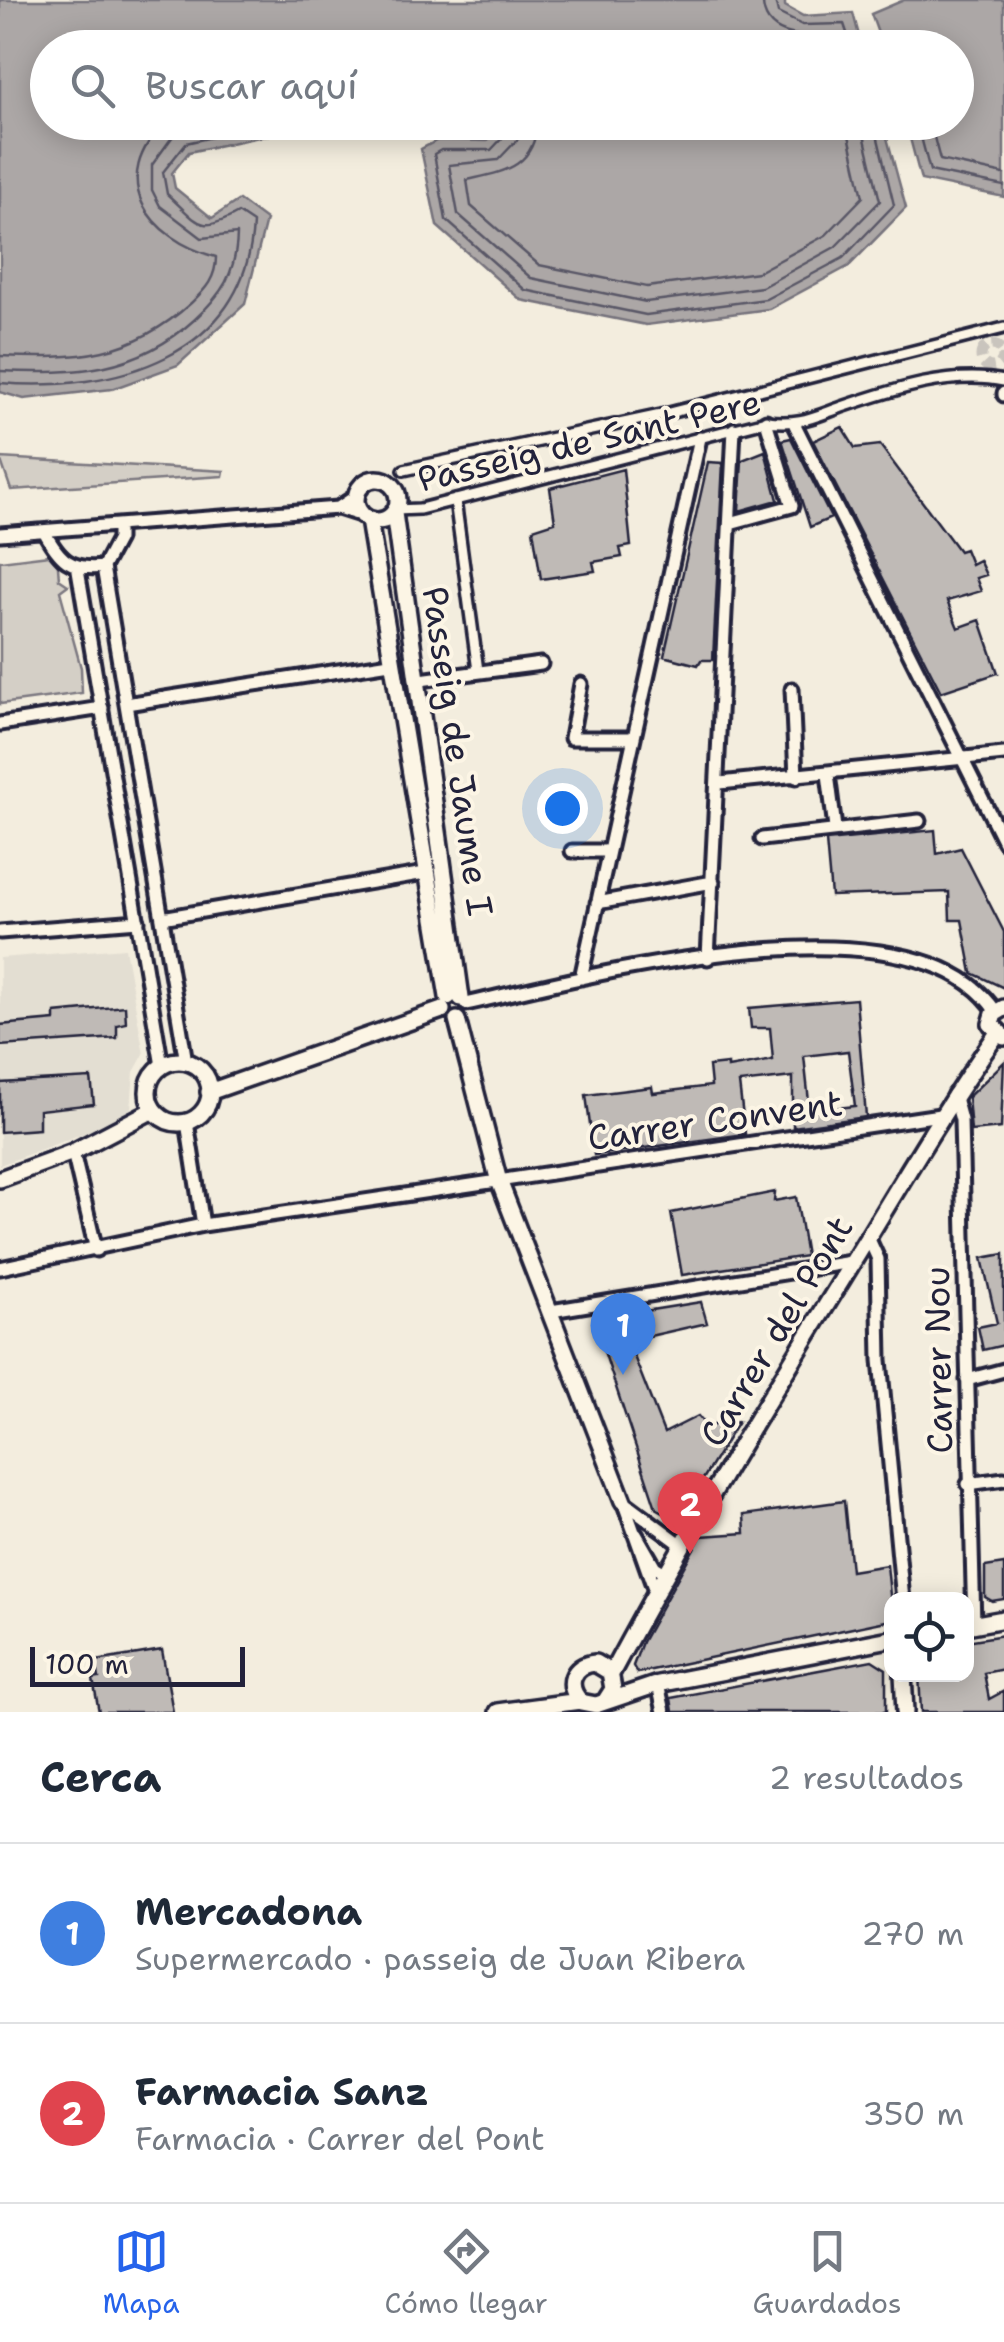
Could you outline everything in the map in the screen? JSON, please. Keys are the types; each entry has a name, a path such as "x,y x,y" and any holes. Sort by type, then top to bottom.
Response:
{"street":[{"name":"Passeig de Sant Pere","path":"404,470 454,463 1004,328"},
{"path":"1004,381 973,375 942,380 844,406 795,425 1004,842"},
{"name":"Passeig de Sant Pere","path":"400,512 766,421 795,425"},
{"path":"730,524 792,506 766,421"},
{"path":"708,958 720,783 734,429"},
{"path":"581,978 700,438"},
{"path":"0,534 338,508 381,521 400,512 396,492 384,480 366,481 356,496 338,508"},
{"path":"356,496 366,518"},
{"path":"456,500 478,672"},
{"name":"Passeig de Jaume I","path":"400,512 454,1002"},
{"name":"Passeig de Jaume I","path":"366,518 426,873 454,1002"},
{"path":"118,525 118,539 103,567 186,1062"},
{"path":"44,530 56,554 78,570 103,567"},
{"path":"78,570 162,1066"},
{"path":"126,704 390,663"},
{"path":"420,680 541,664"},
{"path":"582,684 571,738 633,738"},
{"path":"792,688 796,777"},
{"path":"0,724 102,708"},
{"path":"720,783 1004,754"},
{"path":"828,774 835,828"},
{"path":"762,838 920,820"},
{"path":"572,851 608,851"},
{"path":"162,918 426,873"},
{"path":"597,903 713,882"},
{"path":"0,932 138,920"},
{"path":"210,1092 454,1002 782,947 838,946 918,958 960,978 1000,1010 991,1024 1000,1036"},
{"path":"454,1002 445,1016 456,1020 498,1178 636,1534 655,1566 665,1573"},
{"name":"Carrer del Pont","path":"587,1703 581,1666 608,1671 622,1652 654,1591 940,1116 1000,1036"},
{"path":"186,1062 200,1070 210,1092 203,1111 187,1122 168,1121 153,1110 150,1081 162,1066 186,1062"},
{"name":"Carrer Nou","path":"954,1094 961,1120 970,1592"},
{"path":"0,1179 73,1152 153,1110"},
{"name":"Carrer Convent","path":"0,1268 203,1225 498,1178 940,1116"},
{"path":"187,1122 203,1225"},
{"path":"73,1152 96,1250"},
{"path":"868,1237 878,1259 880,1360 902,1592"},
{"path":"551,1311 851,1262"},
{"path":"967,1380 1004,1370"},
{"path":"968,1484 1004,1479"},
{"path":"624,1501 682,1545"},
{"path":"636,1534 636,1548 654,1591"},
{"path":"974,1625 1004,1619"},
{"path":"498,1712 587,1703 650,1686 884,1640"},
{"path":"608,1671 650,1686 664,1712"},
{"path":"587,1703 613,1689 608,1671"},
{"path":"904,1682 905,1712"}],"shaded area":[{"path":"0,458 224,471 223,476 11,490"},
{"path":"57,554 59,579 68,585 60,591 81,668 82,693 0,704 0,561"},
{"path":"125,948 144,1054 134,1072 131,1108 108,1124 0,1165 0,958"}],"water":[{"path":"0,0 785,0 785,6 803,16 853,13 858,30 30,30 30,140 245,140 189,152 172,173 175,188 212,218 239,200 266,220 245,304 178,365 112,389 24,399 0,392"},
{"path":"904,0 1004,0 1004,197 921,180 910,140 974,140 974,30 877,30 871,14"},
{"path":"438,140 888,140 906,208 849,266 769,309 646,325 521,300 437,226 421,149"}],"building":[{"path":"842,427 855,448 880,445 959,551 965,549 971,564 979,560 986,575 976,578 981,591 947,601 958,628 980,620 998,673 941,692 813,441"},
{"path":"791,438 831,518 810,527 782,440"},
{"path":"765,451 778,500 739,511 742,460"},
{"path":"708,462 723,463 713,660 701,660 698,665 664,656"},
{"path":"623,469 631,546 620,548 622,557 593,562 595,571 541,579 533,529 555,522 550,488"},
{"path":"935,830 937,854 961,848 1004,932 1004,988 972,973 962,920 950,920 949,892 831,896 826,841"},
{"path":"856,999 866,1117 793,1127 793,1077 739,1083 745,1134 594,1155 586,1095 652,1087 653,1093 711,1086 709,1066 728,1064 728,1068 773,1060 770,1028 751,1028 749,1008","holes":["848,1051 855,1106 810,1111 804,1056"]},
{"path":"125,1006 126,1023 117,1025 117,1038 0,1046 0,1025 55,1020 55,1013"},
{"path":"1004,1062 1001,1128 971,1131 968,1097"},
{"path":"91,1078 94,1104 39,1110 39,1129 0,1132 0,1083"},
{"path":"775,1192 774,1201 796,1197 806,1256 682,1275 671,1213"},
{"path":"1004,1254 1004,1345 983,1350 978,1327 997,1323 982,1258"},
{"path":"701,1302 707,1323 628,1341 664,1433 698,1416 706,1426 738,1422 678,1520 656,1508 596,1327 602,1318"},
{"path":"844,1501 851,1571 887,1565 890,1592 884,1592 884,1621 637,1673 633,1666 642,1642 701,1536 745,1533 744,1515"},
{"path":"1004,1564 1004,1599 992,1601 985,1597 985,1567"},
{"path":"1004,1635 1004,1669 984,1673 989,1699 1004,1691 1004,1712 921,1712 919,1682 974,1682 974,1640"},
{"path":"162,1650 173,1712 99,1712 93,1679 99,1678 96,1661"},
{"path":"872,1660 884,1668 886,1682 886,1712 673,1712 671,1698"}],"tunnel":[{"path":"992,345 1000,348 1003,356 1000,364 992,367 984,364 981,356 984,348 992,345"}],"place":[{"name":"Mercadona","path":"623,1375"},
{"name":"Farmacia Sanz","path":"690,1554"}]}
